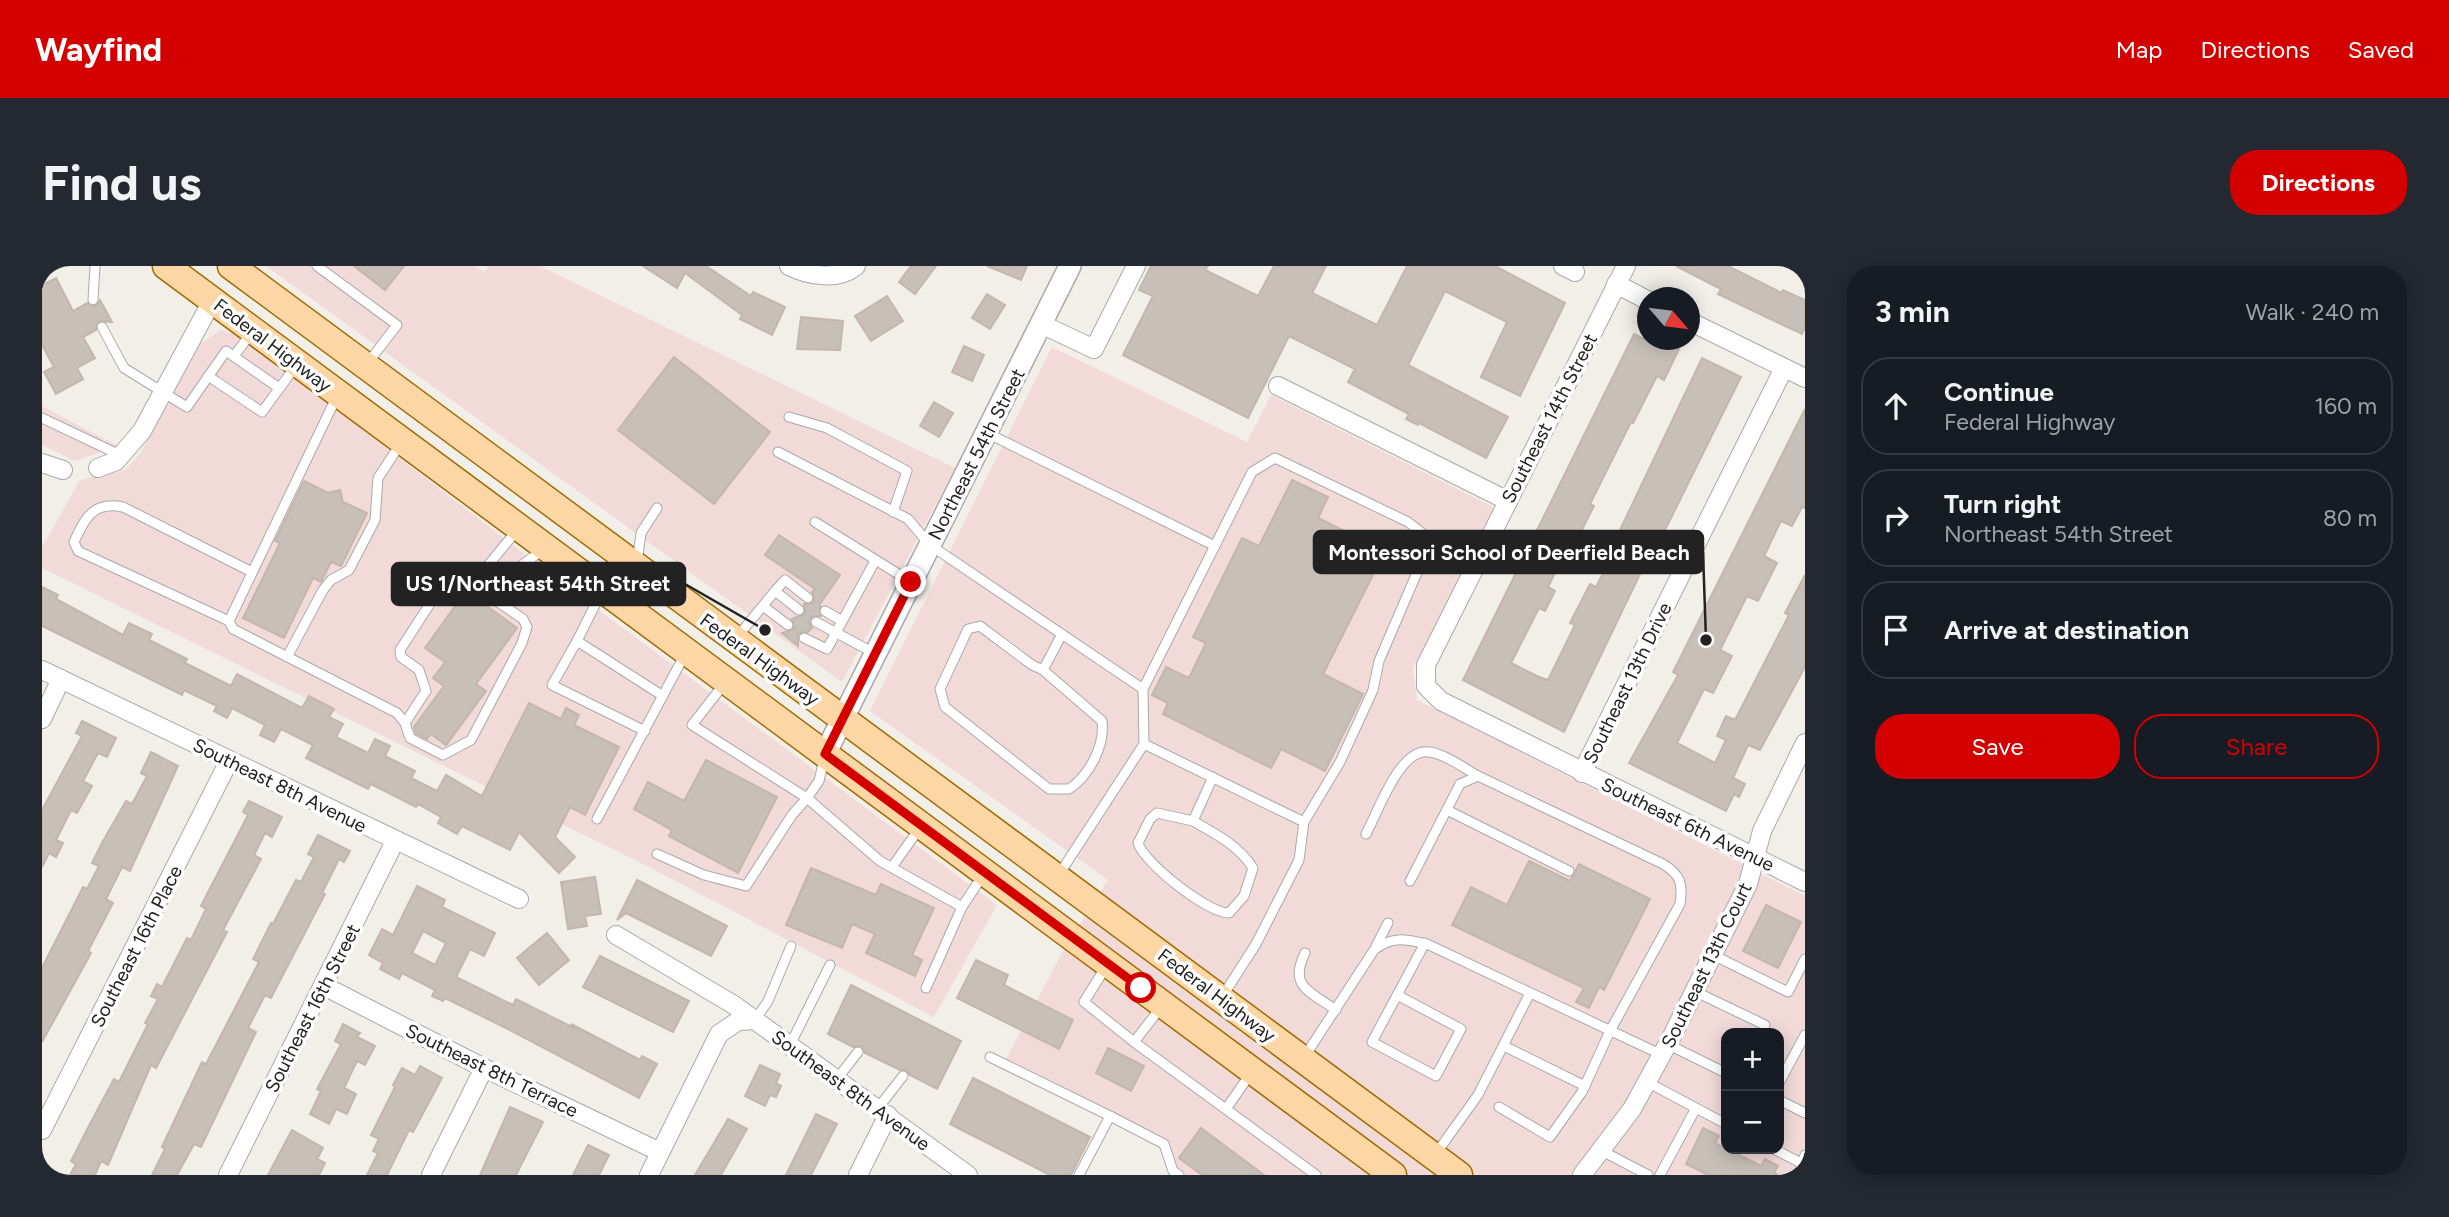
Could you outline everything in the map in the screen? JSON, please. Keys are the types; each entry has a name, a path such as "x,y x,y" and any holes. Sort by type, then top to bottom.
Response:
{"main road":[{"name":"Federal Highway","path":"166,266 1393,1175"},
{"name":"Federal Highway","path":"231,266 1460,1175"},
{"path":"212,300 258,300 291,310"},
{"path":"454,480 495,491 525,484"},
{"path":"519,528 546,522 594,535"},
{"path":"1141,988 1182,1000 1221,999"}],"street":[{"path":"789,266 801,272 828,276 854,268"},
{"name":"Northeast 54th Street","path":"825,754 1070,266"},
{"path":"1041,324 1094,349 1136,266"},
{"name":"Southeast 14th Street","path":"1426,685 1426,665 1626,266"},
{"path":"1616,284 1637,295"},
{"path":"98,468 122,456 142,431 212,300"},
{"path":"1700,326 1805,379"},
{"name":"Southeast 13th Drive","path":"1582,773 1784,368"},
{"path":"1278,386 1508,501"},
{"path":"42,463 63,470"},
{"name":"Southeast 8th Avenue","path":"42,670 519,898"},
{"path":"42,719 61,679"},
{"name":"Southeast 6th Avenue","path":"1426,685 1441,701 1805,882"},
{"name":"Southeast 13th Court","path":"1582,1175 1602,1151 1647,1082 1664,1050 1748,884 1762,831 1805,743"},
{"name":"Southeast 16th Place","path":"42,1130 229,761"},
{"name":"Southeast 16th Street","path":"228,1175 395,841"},
{"name":"Southeast 8th Avenue","path":"617,935 734,1004 968,1175"},
{"name":"Southeast 8th Terrace","path":"324,986 484,1068 660,1152"},
{"path":"649,1175 719,1034 738,1021 755,1020"},
{"path":"431,1175 484,1068"},
{"path":"858,1175 883,1111"}],"lane":[{"path":"93,300 95,266"},
{"path":"317,266 397,325 366,366"},
{"path":"102,327 124,368 187,407 208,376 253,331"},
{"path":"230,353 279,388"},
{"path":"208,376 262,412 297,363"},
{"path":"229,621 338,394"},
{"path":"789,417 827,428 908,471 893,512"},
{"path":"42,418 122,456"},
{"path":"986,433 1215,546"},
{"path":"287,657 323,590 331,580 349,570 375,520 378,478 402,441"},
{"path":"778,452 908,519 930,545 1143,689"},
{"path":"1058,877 1144,744 1143,689 1252,472 1275,458 1408,522 1431,540 1379,661 1373,690 1340,762 1304,822 1298,860 1256,944 1221,999"},
{"path":"252,572 123,507 113,505 92,509 86,515 74,542 78,551 229,621 233,629 397,713 405,723 410,738 443,755 471,740 522,643 527,627 523,619 482,586 456,576 446,579 400,650 401,657 419,670 426,691 405,723"},
{"path":"636,568 641,533 657,508"},
{"path":"815,522 911,582"},
{"path":"482,586 485,569 519,528"},
{"path":"482,586 499,581 546,548"},
{"path":"804,638 827,649 875,561"},
{"path":"734,640 785,580 808,598"},
{"path":"603,590 552,685 645,731"},
{"path":"775,591 799,610"},
{"path":"763,606 788,625"},
{"path":"824,611 842,621"},
{"path":"816,622 875,654"},
{"path":"975,626 1043,670 1102,721 1104,736 1089,769 1069,789 1049,789 944,706 940,698 940,689 968,629 975,626"},
{"path":"1043,670 1062,634"},
{"path":"577,642 663,696"},
{"path":"597,820 686,652"},
{"path":"726,682 692,725 807,798 841,830 892,867 962,907"},
{"path":"1144,744 1304,822"},
{"path":"1366,834 1405,760 1417,752 1430,752 1677,873 1683,887 1680,904 1609,1031 1585,1086 1550,1137 1499,1107"},
{"path":"657,855 704,876 746,886 792,815 819,781 825,754"},
{"path":"1410,881 1460,784 1478,776"},
{"path":"1193,821 1213,777"},
{"path":"1447,810 1569,871"},
{"path":"1157,813 1193,821 1228,841 1245,855 1253,868 1244,896 1229,912 1210,909 1140,851 1138,844 1150,819 1157,813"},
{"path":"892,867 921,826"},
{"path":"926,988 962,907 985,873"},
{"path":"1303,1059 1374,950 1388,923"},
{"path":"1374,950 1386,940 1402,939 1425,943 1609,1031 1721,1071"},
{"path":"1399,996 1461,1029 1436,1076 1372,1042 1425,943"},
{"path":"755,1020 768,1001 792,946"},
{"path":"1305,953 1297,968 1298,978 1304,988 1336,1010"},
{"path":"1713,955 1788,992 1805,959"},
{"path":"1108,964 1083,1002 1316,1175"},
{"path":"790,1045 830,965"},
{"path":"1694,991 1765,1025"},
{"path":"1434,1156 1478,1095 1530,993"},
{"path":"1134,1042 1163,1005"},
{"path":"1784,1074 1805,1035"},
{"path":"1504,1046 1585,1086"},
{"path":"837,1079 858,1052"},
{"path":"990,1057 1164,1144 1173,1171 1178,1175"},
{"path":"1226,1109 1253,1072"},
{"path":"883,1111 903,1076"},
{"path":"1647,1082 1721,1121"},
{"path":"1784,1102 1805,1113"},
{"path":"1660,1175 1696,1108"},
{"path":"1079,1175 1110,1116"},
{"path":"1602,1151 1648,1175"},
{"path":"1784,1153 1804,1161 1798,1175"}],"shaded area":[{"path":"266,266 475,266 484,272 489,266 540,266 955,468 842,682"},
{"path":"220,330 241,336 570,589 997,905 934,1017 649,867 42,568 42,547 80,480 125,470 140,454 200,344"},
{"path":"1052,347 1247,442 1271,395 1497,509 1413,668 1417,700 1805,896 1805,1175 1184,1175 1177,1169 1166,1139 1006,1059 1063,951 1108,880 870,711"},
{"path":"42,406 118,446 75,461 42,445"}],"building":[{"path":"354,266 404,266 385,290"},
{"path":"643,266 706,266 751,296 753,292 785,307 772,335 740,319 742,315 685,273 677,288"},
{"path":"911,266 936,266 915,294 899,282"},
{"path":"987,266 1027,266 1021,280"},
{"path":"1151,266 1208,266 1205,270 1258,296 1274,266 1326,266 1312,293 1377,325 1407,266 1495,266 1565,303 1520,396 1481,377 1507,322 1445,291 1408,365 1508,417 1486,458 1419,423 1418,425 1406,419 1409,414 1348,382 1355,369 1289,336 1248,418 1123,355 1153,296 1139,290"},
{"path":"1676,266 1728,266 1782,293 1783,290 1805,300 1805,327 1802,334 1718,294 1721,289"},
{"path":"56,278 73,311 87,303 95,306 100,300 112,322 99,321 96,330 83,337 95,358 77,368 83,379 56,394 44,372 54,367 42,345 42,285"},
{"path":"987,294 1005,305 990,329 972,318"},
{"path":"887,296 903,321 871,341 855,316"},
{"path":"801,317 843,321 840,350 797,349"},
{"path":"1634,334 1637,336 1637,350 1679,350 1664,380 1657,376 1633,423 1631,422 1590,504 1594,506 1565,563 1561,561 1548,587 1555,591 1545,611 1539,608 1511,663 1539,677 1548,680 1575,625 1570,623 1590,584 1596,587 1612,556 1621,560 1632,538 1619,532 1702,358 1741,377 1655,550 1652,549 1564,732 1463,680"},
{"path":"964,346 984,355 972,381 952,372"},
{"path":"674,357 770,432 714,504 618,430"},
{"path":"934,402 953,413 939,437 920,426"},
{"path":"1805,409 1805,508 1802,507 1792,526 1781,521 1764,556 1777,563 1758,601 1747,596 1720,650 1732,656 1713,693 1704,689 1677,743 1715,763 1726,740 1717,736 1726,716 1735,720 1789,615 1785,613 1805,575 1805,667 1760,750 1748,745 1733,778 1745,784 1739,797 1734,794 1726,811 1629,763 1678,675 1673,672"},
{"path":"1292,480 1328,497 1318,518 1385,551 1323,674 1363,694 1325,771 1281,749 1271,768 1163,714 1168,703 1152,695 1166,667 1189,678 1206,643 1193,637 1242,538 1259,546"},
{"path":"304,481 328,493 340,490 343,502 367,513 341,566 331,562 321,582 313,578 284,638 243,618 280,543 275,541"},
{"path":"779,535 840,575 820,604 821,616 812,616 809,622 812,628 808,632 798,634 798,646 782,633 794,629 792,619 805,614 804,604 814,602 812,592 815,589 765,555"},
{"path":"42,587 58,595 56,599 123,635 129,623 152,634 149,640 187,659 185,663 231,686 237,674 302,708 309,696 334,709 329,717 343,724 336,737 368,753 375,739 390,746 385,756 415,771 411,778 437,791 446,775 482,796 529,703 561,719 566,708 579,715 574,725 619,747 585,815 570,807 555,837 575,857 559,873 519,832 510,850 462,826 457,834 438,823 441,817 418,804 416,807 371,784 368,789 306,758 313,745 281,729 274,742 260,735 265,725 232,708 227,718 214,711 217,706 184,690 182,695 42,626"},
{"path":"466,591 517,628 476,684 486,691 446,745 431,734 427,739 416,733 414,727 444,686 433,678 445,662 425,648"},
{"path":"82,721 116,738 107,757 98,753 83,781 92,786 77,813 71,810 56,840 63,843 56,857 49,853 42,867 42,810 82,736 76,733"},
{"path":"151,752 178,766 130,871 122,867 106,899 113,903 88,951 91,953 42,1042 42,968 83,887 87,889 99,866 92,863 102,843 126,801 132,804 147,776 141,773"},
{"path":"706,760 777,797 738,873 669,836 672,830 634,809 648,782 684,801"},
{"path":"249,801 282,817 272,837 265,833 254,855 261,859 223,930 227,932 156,1068 151,1065 108,1165 101,1161 95,1175 70,1175 76,1164 71,1161 91,1122 114,1079 119,1082 148,1024 145,1023 158,999 151,996 157,984 162,987 187,938 191,940 206,909 201,906 248,815 243,812"},
{"path":"318,835 350,851 344,862 339,859 322,893 325,894 271,998 265,995 248,1028 256,1032 201,1147 194,1144 177,1175 152,1175 165,1149 162,1147 202,1062 206,1064 259,962 253,959 271,923 273,924 296,880 301,882 314,857 308,854"},
{"path":"1529,861 1570,881 1579,864 1650,899 1604,990 1599,987 1589,1008 1576,1002 1584,988 1452,925 1471,887 1507,905"},
{"path":"811,868 876,895 881,884 934,908 912,955 922,960 915,976 866,953 875,934 852,924 842,948 786,925"},
{"path":"595,877 601,914 585,916 587,926 568,929 561,882"},
{"path":"637,880 727,926 711,956 626,913 617,920"},
{"path":"417,886 445,900 442,907 495,933 484,956 470,949 456,977 513,1005 516,999 640,1060 642,1056 657,1064 639,1098 502,1026 445,998 443,1001 432,996 435,990 402,973 399,979 380,969 383,963 369,955 382,929 393,935","holes":["423,931 446,943 435,965 412,953"]},
{"path":"1766,905 1801,922 1778,968 1743,951"},
{"path":"547,933 569,960 539,985 517,958"},
{"path":"600,956 689,1001 673,1032 583,987"},
{"path":"976,960 1008,975 1004,985 1073,1020 1059,1049 957,998"},
{"path":"851,985 961,1041 937,1089 910,1075 907,1070 900,1070 865,1053 862,1046 853,1047 828,1034"},
{"path":"343,1024 360,1033 357,1037 375,1046 365,1065 357,1061 344,1088 356,1094 347,1114 336,1109 329,1124 310,1114 321,1091 317,1089 341,1044 335,1041"},
{"path":"1108,1048 1144,1066 1131,1091 1096,1073"},
{"path":"760,1065 780,1074 776,1083 781,1086 776,1097 770,1095 765,1106 745,1096"},
{"path":"420,1066 442,1078 413,1132 409,1130 387,1175 367,1175 378,1153 373,1151 379,1139 371,1135 395,1087 393,1085 402,1068 415,1075"},
{"path":"973,1078 1090,1137 1071,1175 1050,1175 950,1124"},
{"path":"510,1107 543,1122 516,1175 480,1175"},
{"path":"816,1114 837,1124 811,1175 786,1175"},
{"path":"728,1119 747,1129 721,1175 695,1175"},
{"path":"1201,1128 1264,1175 1202,1175 1179,1158"},
{"path":"1703,1128 1719,1136 1715,1143 1721,1146 1721,1154 1737,1154 1761,1166 1765,1159 1778,1166 1774,1173 1778,1175 1708,1175 1686,1164"},
{"path":"292,1130 323,1148 317,1159 325,1163 319,1175 268,1175"},
{"path":"588,1145 609,1155 599,1175 573,1175"}],"place":[{"name":"US 1/Northeast 54th Street","path":"765,630"},
{"name":"Montessori School of Deerfield Beach","path":"1706,640"}],"route":[{"path":"911,582 825,754 1141,988"}]}
